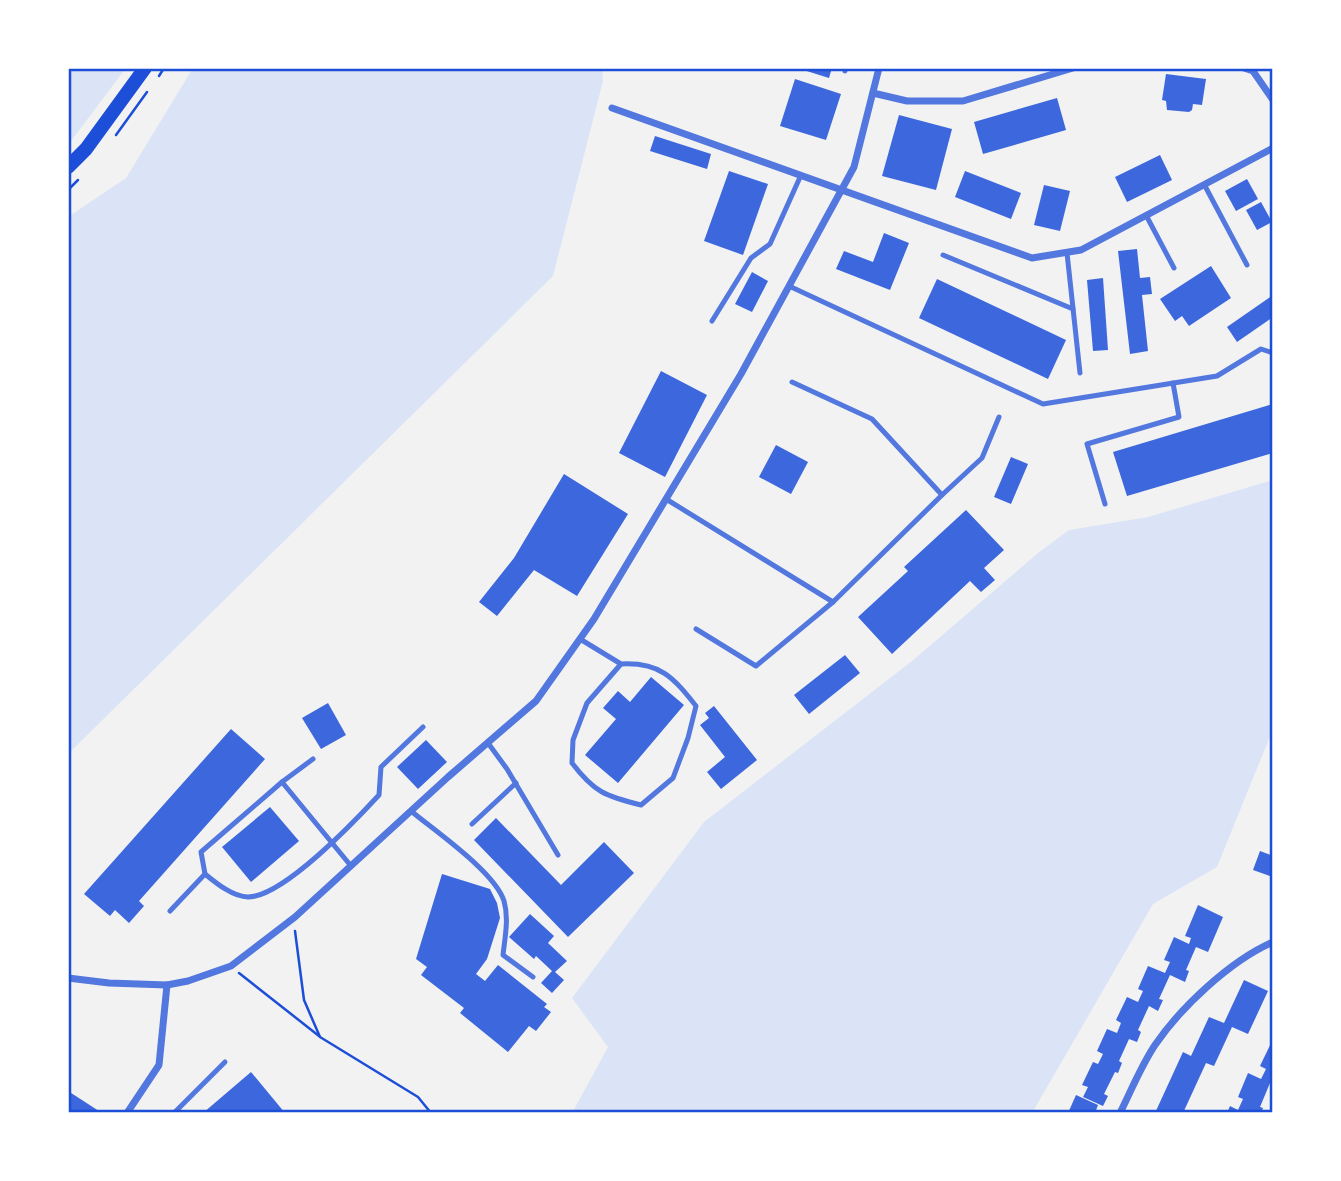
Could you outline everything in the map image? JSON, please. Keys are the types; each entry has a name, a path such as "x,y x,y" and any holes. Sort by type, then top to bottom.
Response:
{"main road":[{"path":"68,167 86,149 145,68"}],"street":[{"path":"68,978 167,985 232,966 295,917 536,701 580,639 741,374 854,167 879,68"},
{"path":"873,93 907,101 963,101 1073,68"},
{"path":"1244,68 1253,71 1273,100"},
{"path":"612,108 1032,258 1081,250 1273,148"},
{"path":"1120,1113 1154,1046 1183,1010 1230,969 1261,947 1273,942"},
{"path":"127,1113 159,1065 167,985"}],"lane":[{"path":"712,321 751,258 770,244 801,175"},
{"path":"1205,186 1247,265"},
{"path":"1147,217 1174,268"},
{"path":"1067,253 1080,373"},
{"path":"943,255 1073,309"},
{"path":"789,286 1043,404 1217,376 1261,349 1273,353"},
{"path":"792,382 872,419 942,495"},
{"path":"1105,504 1087,444 1179,417 1173,383"},
{"path":"696,629 756,666 834,602 982,458 999,417"},
{"path":"666,499 834,602"},
{"path":"580,639 621,664 642,663 674,678 696,706 673,778 641,805 609,797 587,783 572,762 573,740 587,703 621,664"},
{"path":"313,760 282,782 201,852 205,874 217,885 246,897 266,893 333,844 379,795 380,767 423,727"},
{"path":"488,743 516,783 558,855"},
{"path":"282,782 351,866"},
{"path":"472,824 516,783"},
{"path":"411,811 487,875 504,900 506,922 503,955 533,978"},
{"path":"170,911 205,874"},
{"path":"174,1113 225,1062"}],"path":[{"path":"295,917 304,1000 320,1037"},
{"path":"232,966 320,1037 418,1097 430,1113"}],"shaded area":[{"path":"68,68 126,68 68,145"},
{"path":"193,68 602,68 603,81 553,276 68,754 68,217 126,178"},
{"path":"1273,480 1273,729 1217,867 1153,904 1032,1113 572,1113 608,1047 572,998 704,822 912,661 1038,553 1069,530 1148,517"}],"building":[{"path":"797,68 832,68 829,78"},
{"path":"1166,74 1206,79 1202,105 1193,104 1189,112 1167,110 1166,101 1162,100"},
{"path":"795,79 841,94 826,140 780,126"},
{"path":"1057,98 1066,130 983,154 974,122"},
{"path":"899,115 952,129 936,190 882,176"},
{"path":"655,136 711,154 707,169 650,151"},
{"path":"1160,155 1172,180 1127,202 1115,177"},
{"path":"729,171 768,184 743,255 704,241"},
{"path":"965,171 1021,193 1011,219 955,197"},
{"path":"1247,179 1258,199 1236,211 1225,191"},
{"path":"1044,185 1070,191 1060,231 1034,225"},
{"path":"1261,202 1272,222 1257,230 1246,210"},
{"path":"884,233 909,243 890,290 836,269 844,251 873,262"},
{"path":"1137,249 1140,278 1150,277 1152,294 1142,295 1148,351 1130,354 1118,251"},
{"path":"1211,266 1231,298 1189,326 1182,316 1175,321 1160,299"},
{"path":"752,272 768,281 752,312 735,304"},
{"path":"1103,278 1108,350 1093,351 1087,280"},
{"path":"937,279 1066,340 1048,379 919,318"},
{"path":"1273,295 1273,317 1237,342 1227,327"},
{"path":"661,371 707,395 665,477 619,453"},
{"path":"1273,404 1273,453 1127,496 1113,452"},
{"path":"776,445 808,462 791,494 759,477"},
{"path":"1011,457 1028,464 1011,504 994,497"},
{"path":"564,474 628,514 577,596 534,570 497,616 479,602 514,558"},
{"path":"966,510 1004,550 984,568 995,580 981,592 970,581 892,654 858,617 908,571 904,567"},
{"path":"845,655 860,673 809,714 794,695"},
{"path":"651,677 684,705 618,783 585,755 616,719 603,708 618,691 630,702"},
{"path":"328,703 346,735 321,749 302,718"},
{"path":"714,706 757,760 721,789 707,772 725,757 700,725 709,718 705,713"},
{"path":"231,729 265,759 139,901 144,906 129,923 115,910 110,916 84,894"},
{"path":"426,740 447,762 418,789 397,767"},
{"path":"270,807 299,841 251,882 222,847"},
{"path":"496,818 561,885 604,842 634,873 568,937 474,840"},
{"path":"1260,851 1273,856 1273,877 1253,870"},
{"path":"442,874 490,889 497,903 500,918 487,959 476,974 485,981 498,965 547,1004 544,1007 551,1012 536,1031 529,1026 508,1052 460,1013 464,1008 421,975 427,967 416,959"},
{"path":"1198,905 1223,917 1208,952 1196,947 1186,970 1189,971 1185,982 1170,975 1159,999 1163,1000 1158,1011 1149,1006 1138,1030 1141,1032 1137,1042 1129,1039 1119,1061 1122,1063 1118,1073 1115,1072 1104,1094 1108,1096 1103,1106 1083,1097 1088,1087 1082,1085 1093,1062 1098,1064 1103,1054 1097,1051 1107,1029 1117,1033 1121,1023 1116,1020 1127,997 1138,1002 1143,991 1138,989 1148,966 1165,973 1170,962 1164,960 1174,937 1189,944 1191,938 1185,936"},
{"path":"530,914 554,936 548,943 567,961 555,972 564,980 552,993 541,983 552,971 509,937"},
{"path":"1244,980 1268,991 1248,1034 1232,1027 1214,1066 1206,1063 1183,1113 1155,1113 1183,1052 1191,1056 1209,1017 1224,1023"},
{"path":"1273,1039 1273,1084 1270,1083 1260,1107 1263,1108 1261,1113 1227,1113 1230,1106 1238,1110 1243,1099 1238,1097 1248,1073 1261,1079 1266,1069 1260,1066"},
{"path":"251,1072 285,1113 203,1113"},
{"path":"68,1091 102,1113 68,1113"},
{"path":"1076,1095 1098,1105 1095,1113 1068,1113"}]}
